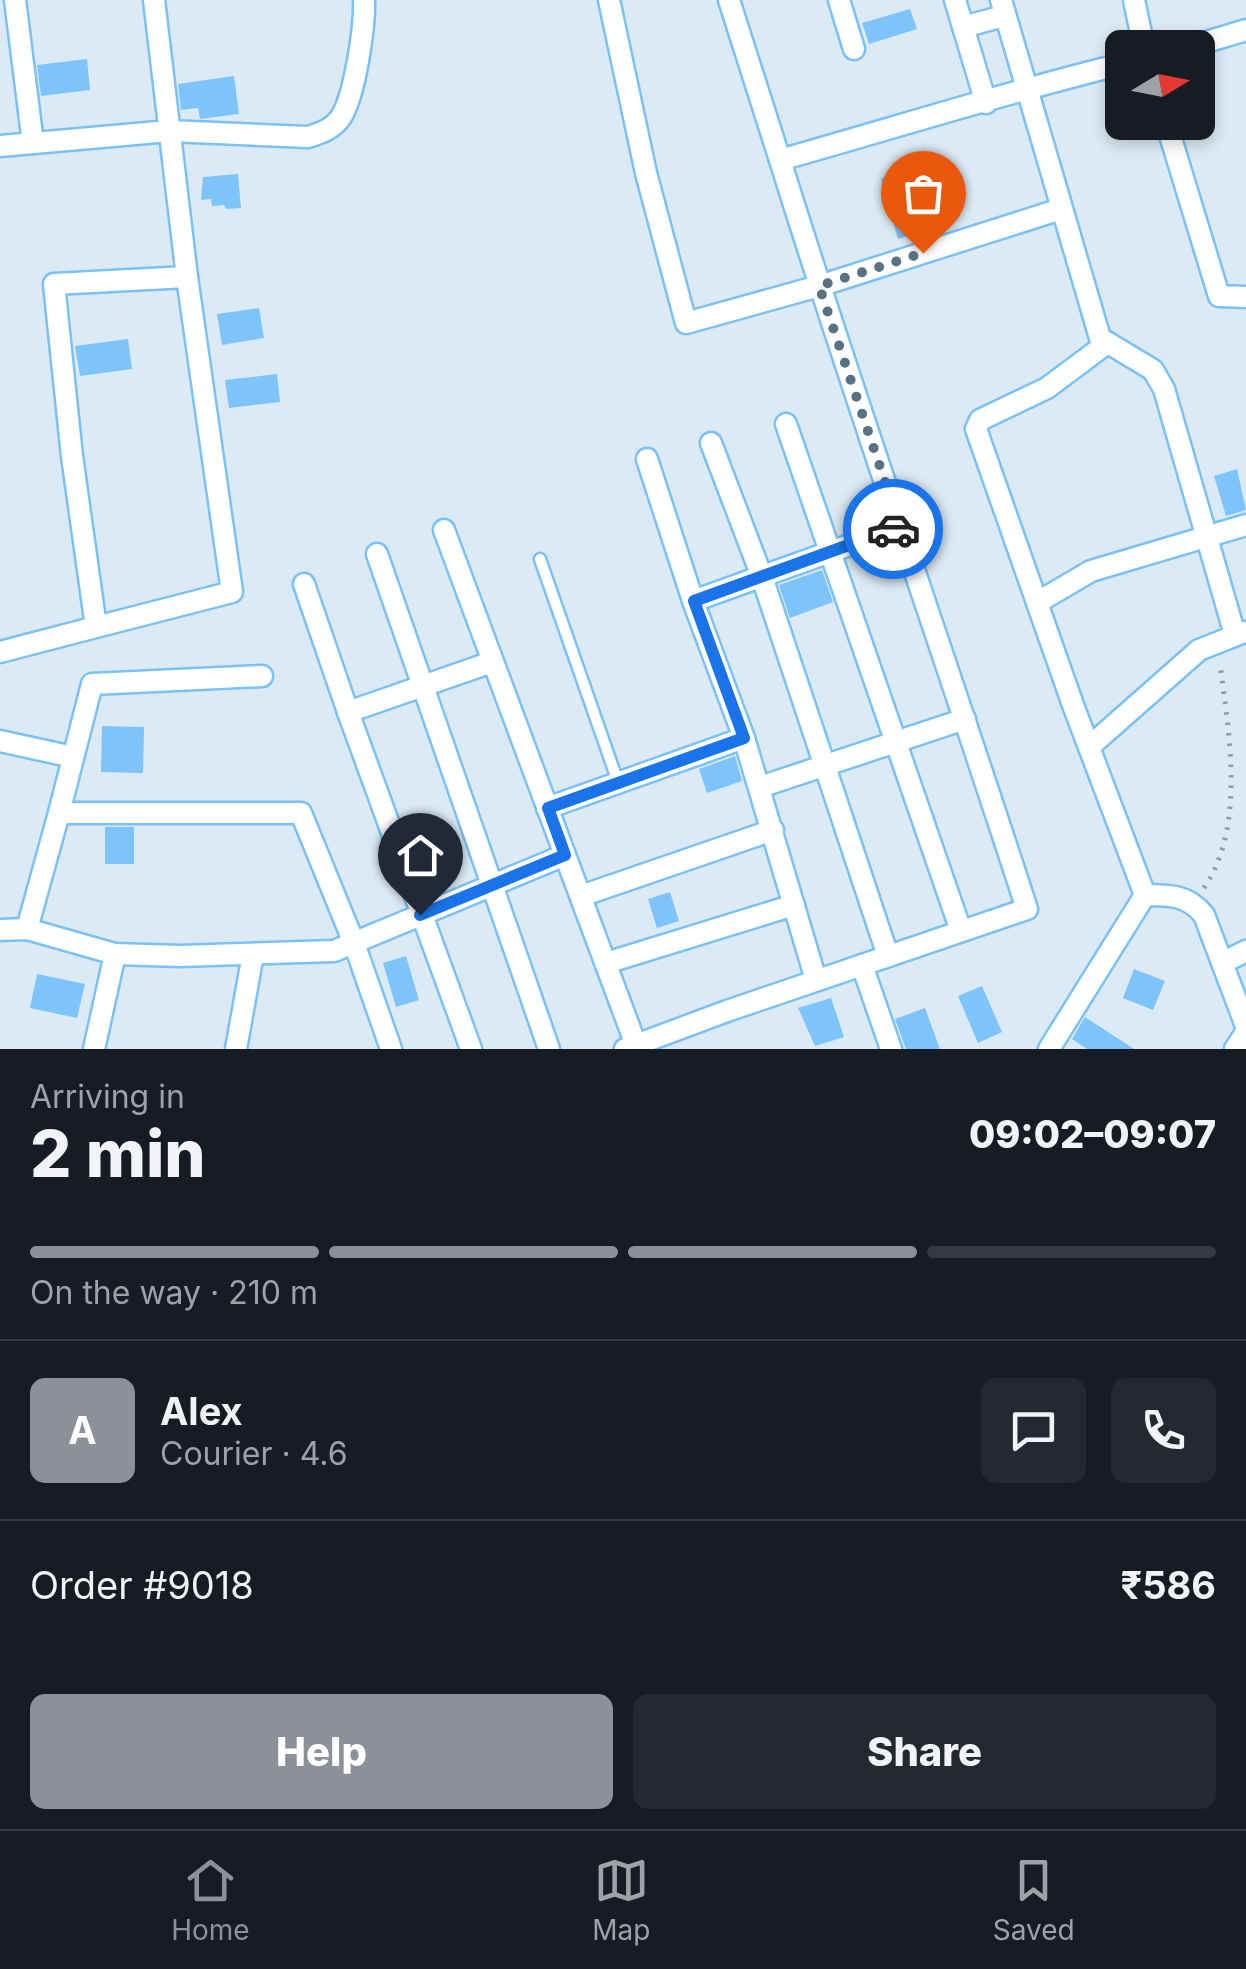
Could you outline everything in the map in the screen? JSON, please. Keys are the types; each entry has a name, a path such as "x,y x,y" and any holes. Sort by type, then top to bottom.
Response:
{"street":[{"path":"15,0 33,143"},
{"path":"0,652 232,592 187,277 154,0"},
{"path":"0,146 169,131 308,137 328,130 346,106 362,38 364,0"},
{"path":"609,0 646,174 686,323 819,286 1061,209"},
{"path":"444,530 606,963 630,1047 1027,909 819,286 729,0"},
{"path":"840,0 854,49"},
{"path":"955,0 986,103"},
{"path":"1134,0 1140,30"},
{"path":"964,27 1003,8 1103,341 1152,370 1164,389 1233,636 1199,650 1089,746"},
{"path":"1215,39 1246,30"},
{"path":"780,160 1105,68"},
{"path":"1171,140 1219,296 1246,297"},
{"path":"96,627 72,456 54,284 187,277"},
{"path":"1103,341 1047,388 977,424 1145,895"},
{"path":"786,424 961,932"},
{"path":"711,444 762,577 888,956"},
{"path":"647,460 760,787 816,980"},
{"path":"1038,602 1091,571 1246,525"},
{"path":"694,601 900,526"},
{"path":"377,554 549,1049"},
{"path":"304,584 471,1049"},
{"path":"348,712 492,662"},
{"path":"27,929 92,684 262,676"},
{"path":"760,787 965,719"},
{"path":"548,808 744,738"},
{"path":"0,741 73,757"},
{"path":"59,813 300,813 354,943 391,1049"},
{"path":"581,896 773,830"},
{"path":"0,930 27,929 116,954 334,951 565,855"},
{"path":"1145,895 1175,896 1194,902 1204,916 1246,1029 1236,1049"},
{"path":"1049,1049 1145,895"},
{"path":"606,963 794,904"},
{"path":"1224,962 1246,951"},
{"path":"94,1049 116,954"},
{"path":"236,1049 254,954"},
{"path":"862,965 892,1049"}],"lane":[{"path":"540,559 618,782"}],"path":[{"path":"1194,902 1210,880 1230,814 1233,636"}],"building":[{"path":"910,9 917,29 869,44 862,23"},
{"path":"87,59 90,90 41,96 37,65"},
{"path":"234,76 239,114 200,119 198,108 181,110 178,84"},
{"path":"912,170 930,230 898,239 881,179"},
{"path":"238,174 241,208 226,209 224,205 212,206 211,199 201,200 203,177"},
{"path":"259,308 264,338 222,345 217,314"},
{"path":"128,339 132,369 80,376 75,346"},
{"path":"277,374 280,402 229,408 225,380"},
{"path":"1237,469 1246,510 1226,516 1214,476"},
{"path":"822,570 833,602 790,618 779,585"},
{"path":"102,726 144,727 143,773 101,772"},
{"path":"735,756 742,781 707,793 699,769"},
{"path":"105,827 134,827 134,864 105,864"},
{"path":"670,892 679,921 657,928 648,899"},
{"path":"406,956 419,1000 396,1007 383,963"},
{"path":"1134,969 1165,981 1153,1010 1123,998"},
{"path":"37,974 85,984 77,1018 30,1008"},
{"path":"982,986 1002,1032 978,1043 958,996"},
{"path":"831,998 844,1037 815,1046 798,1008"},
{"path":"925,1008 940,1049 906,1049 895,1019"},
{"path":"1085,1017 1134,1049 1087,1049 1072,1039"}],"way so far":[{"path":"893,529 900,526 819,286 923,253"}],"route":[{"path":"420,915 565,855 548,808 744,738 694,601 893,529"}]}
